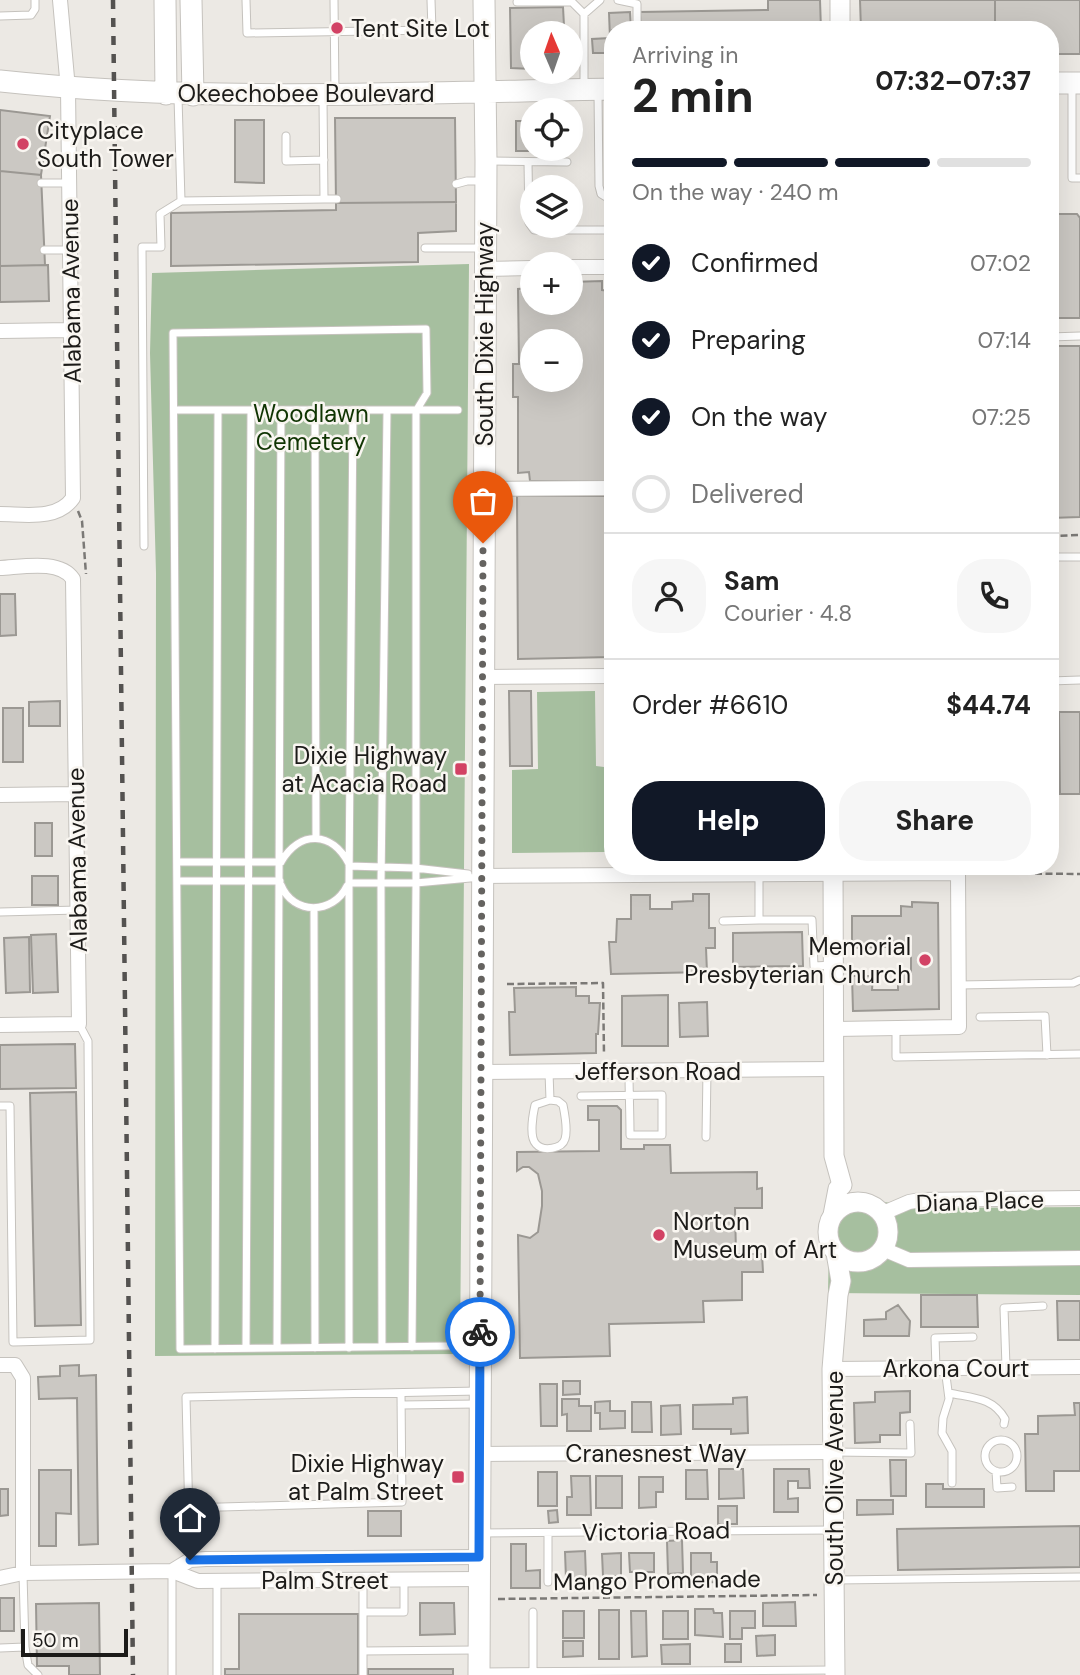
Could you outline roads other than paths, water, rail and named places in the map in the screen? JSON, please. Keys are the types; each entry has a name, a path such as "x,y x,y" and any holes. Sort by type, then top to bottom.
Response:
{"main road":[{"path":"165,0 179,94"},
{"path":"179,94 191,0"},
{"name":"South Dixie Highway","path":"479,1673 484,0"},
{"name":"Okeechobee Boulevard","path":"0,81 68,89 179,94 598,89"}],"street":[{"name":"Alabama Avenue","path":"0,514 54,513 64,509 73,498 68,89 60,0"},
{"path":"840,0 840,21"},
{"path":"485,258 520,265"},
{"path":"583,271 604,268"},
{"path":"0,331 71,330"},
{"path":"484,489 604,488"},
{"name":"Alabama Avenue","path":"0,568 58,567 68,571 72,579 79,1024"},
{"path":"483,677 604,676"},
{"path":"0,795 76,794"},
{"path":"482,876 604,873"},
{"path":"833,875 834,1156 842,1185"},
{"path":"835,1029 959,1027 959,985 951,875"},
{"path":"0,1025 79,1024"},
{"name":"Jefferson Road","path":"481,1072 835,1069"},
{"path":"842,1185 874,1208 888,1231 883,1249 871,1259 853,1262 836,1253 831,1246 828,1230 834,1215 838,1189 842,1185"},
{"name":"Diana Place","path":"874,1208 920,1200 1080,1198"},
{"path":"834,1215 848,1204 874,1208"},
{"path":"883,1249 909,1260 1080,1258"},
{"name":"South Olive Avenue","path":"835,1672 832,1369 841,1281 836,1253"},
{"path":"841,1281 863,1261"},
{"path":"0,1365 15,1365 23,1378 23,1573"},
{"name":"Arkona Court","path":"832,1369 1080,1367"},
{"name":"Cranesnest Way","path":"480,1454 833,1452"},
{"name":"Palm Street","path":"190,1560 479,1557"},
{"path":"172,1572 190,1560"},
{"name":"Palm Street","path":"0,1567 23,1573"},
{"name":"Palm Street","path":"0,1578 23,1573 172,1572 198,1581 404,1580 480,1589"}],"lane":[{"path":"0,16 31,15 35,9 35,0"},
{"path":"246,0 247,33 432,30 431,0"},
{"path":"324,199 324,160 335,31 334,0"},
{"path":"584,14 600,0"},
{"path":"618,0 637,4 637,21"},
{"path":"517,2 572,2 584,14 598,89 599,186 604,196"},
{"path":"1076,83 1072,178 1080,178"},
{"path":"179,94 181,201"},
{"path":"286,136 286,160 324,160"},
{"path":"528,162 529,223 534,230 604,230"},
{"path":"456,184 485,171 528,162 567,162"},
{"path":"41,183 69,183"},
{"path":"144,546 142,247 161,247 160,214 181,201 337,199"},
{"path":"425,248 485,258"},
{"path":"44,250 70,250"},
{"path":"412,1347 416,411 427,393 426,329 173,333 180,1349 349,1348 382,1347 412,1347 449,1346"},
{"path":"1059,337 1080,336"},
{"path":"174,410 458,410"},
{"path":"246,1348 251,410"},
{"path":"215,1349 218,411"},
{"path":"277,1348 281,411"},
{"path":"316,411 316,838"},
{"path":"349,1348 353,411"},
{"path":"382,1347 381,883 387,411"},
{"path":"1059,557 1080,557"},
{"path":"1059,681 1080,680"},
{"path":"281,862 288,849 301,841 316,838 331,842 342,852 349,866"},
{"path":"177,862 281,862"},
{"path":"349,866 415,868 482,876"},
{"path":"759,875 759,920"},
{"path":"349,883 415,883 482,876"},
{"path":"178,881 280,881"},
{"path":"280,881 284,892 292,901 302,907 314,909 336,902 349,883"},
{"path":"314,909 314,1348"},
{"path":"0,912 78,910"},
{"path":"723,922 813,920 814,966 834,965"},
{"path":"959,985 1080,980"},
{"path":"981,1017 1045,1016 1047,1055"},
{"path":"0,1105 10,1105 13,1342 90,1340 88,1041 79,1024"},
{"path":"896,1028 896,1057 1080,1054"},
{"path":"706,1137 707,1070"},
{"path":"549,1071 550,1100"},
{"path":"581,1096 630,1096 662,1095 662,1135 630,1135 630,1096 629,1071"},
{"path":"550,1100 564,1105 565,1141 560,1146 546,1148 536,1144 533,1139 534,1110 540,1102 550,1100"},
{"path":"1006,1368 1004,1308 1043,1306"},
{"path":"952,1483 952,1451 942,1433 949,1393 935,1338 972,1337"},
{"path":"190,1560 186,1397 401,1393 480,1398"},
{"path":"187,1508 402,1502 401,1393"},
{"path":"949,1393 986,1401 999,1408 1005,1419 1004,1423"},
{"path":"401,1405 480,1398"},
{"path":"833,1452 911,1454 910,1424"},
{"path":"996,1471 1012,1468 1017,1459 1016,1448 998,1437 985,1455 988,1465 996,1471 997,1488 1012,1487"},
{"name":"Victoria Road","path":"479,1533 834,1530"},
{"path":"548,1532 548,1582"},
{"path":"172,1572 172,1675"},
{"path":"23,1573 25,1647 28,1665 38,1675"},
{"path":"834,1587 1080,1577"},
{"path":"363,1580 363,1675"},
{"path":"363,1612 404,1612 404,1580"},
{"path":"217,1581 217,1675"},
{"path":"533,1612 533,1671"},
{"path":"0,1648 25,1647"},
{"path":"363,1651 479,1650"},
{"path":"479,1673 835,1672"}],"railway":[{"path":"113,0 133,1675"}],"place":[{"name":"Tent Site Lot","path":"337,28"},
{"name":"Cityplace South Tower","path":"23,144"},
{"name":"Dixie Highway at Acacia Road","path":"461,769"},
{"name":"Memorial Presbyterian Church","path":"925,960"},
{"name":"Norton Museum of Art","path":"659,1235"},
{"name":"Dixie Highway at Palm Street","path":"458,1477"}],"park label":[{"name":"Woodlawn Cemetery","path":"311,427"}]}
